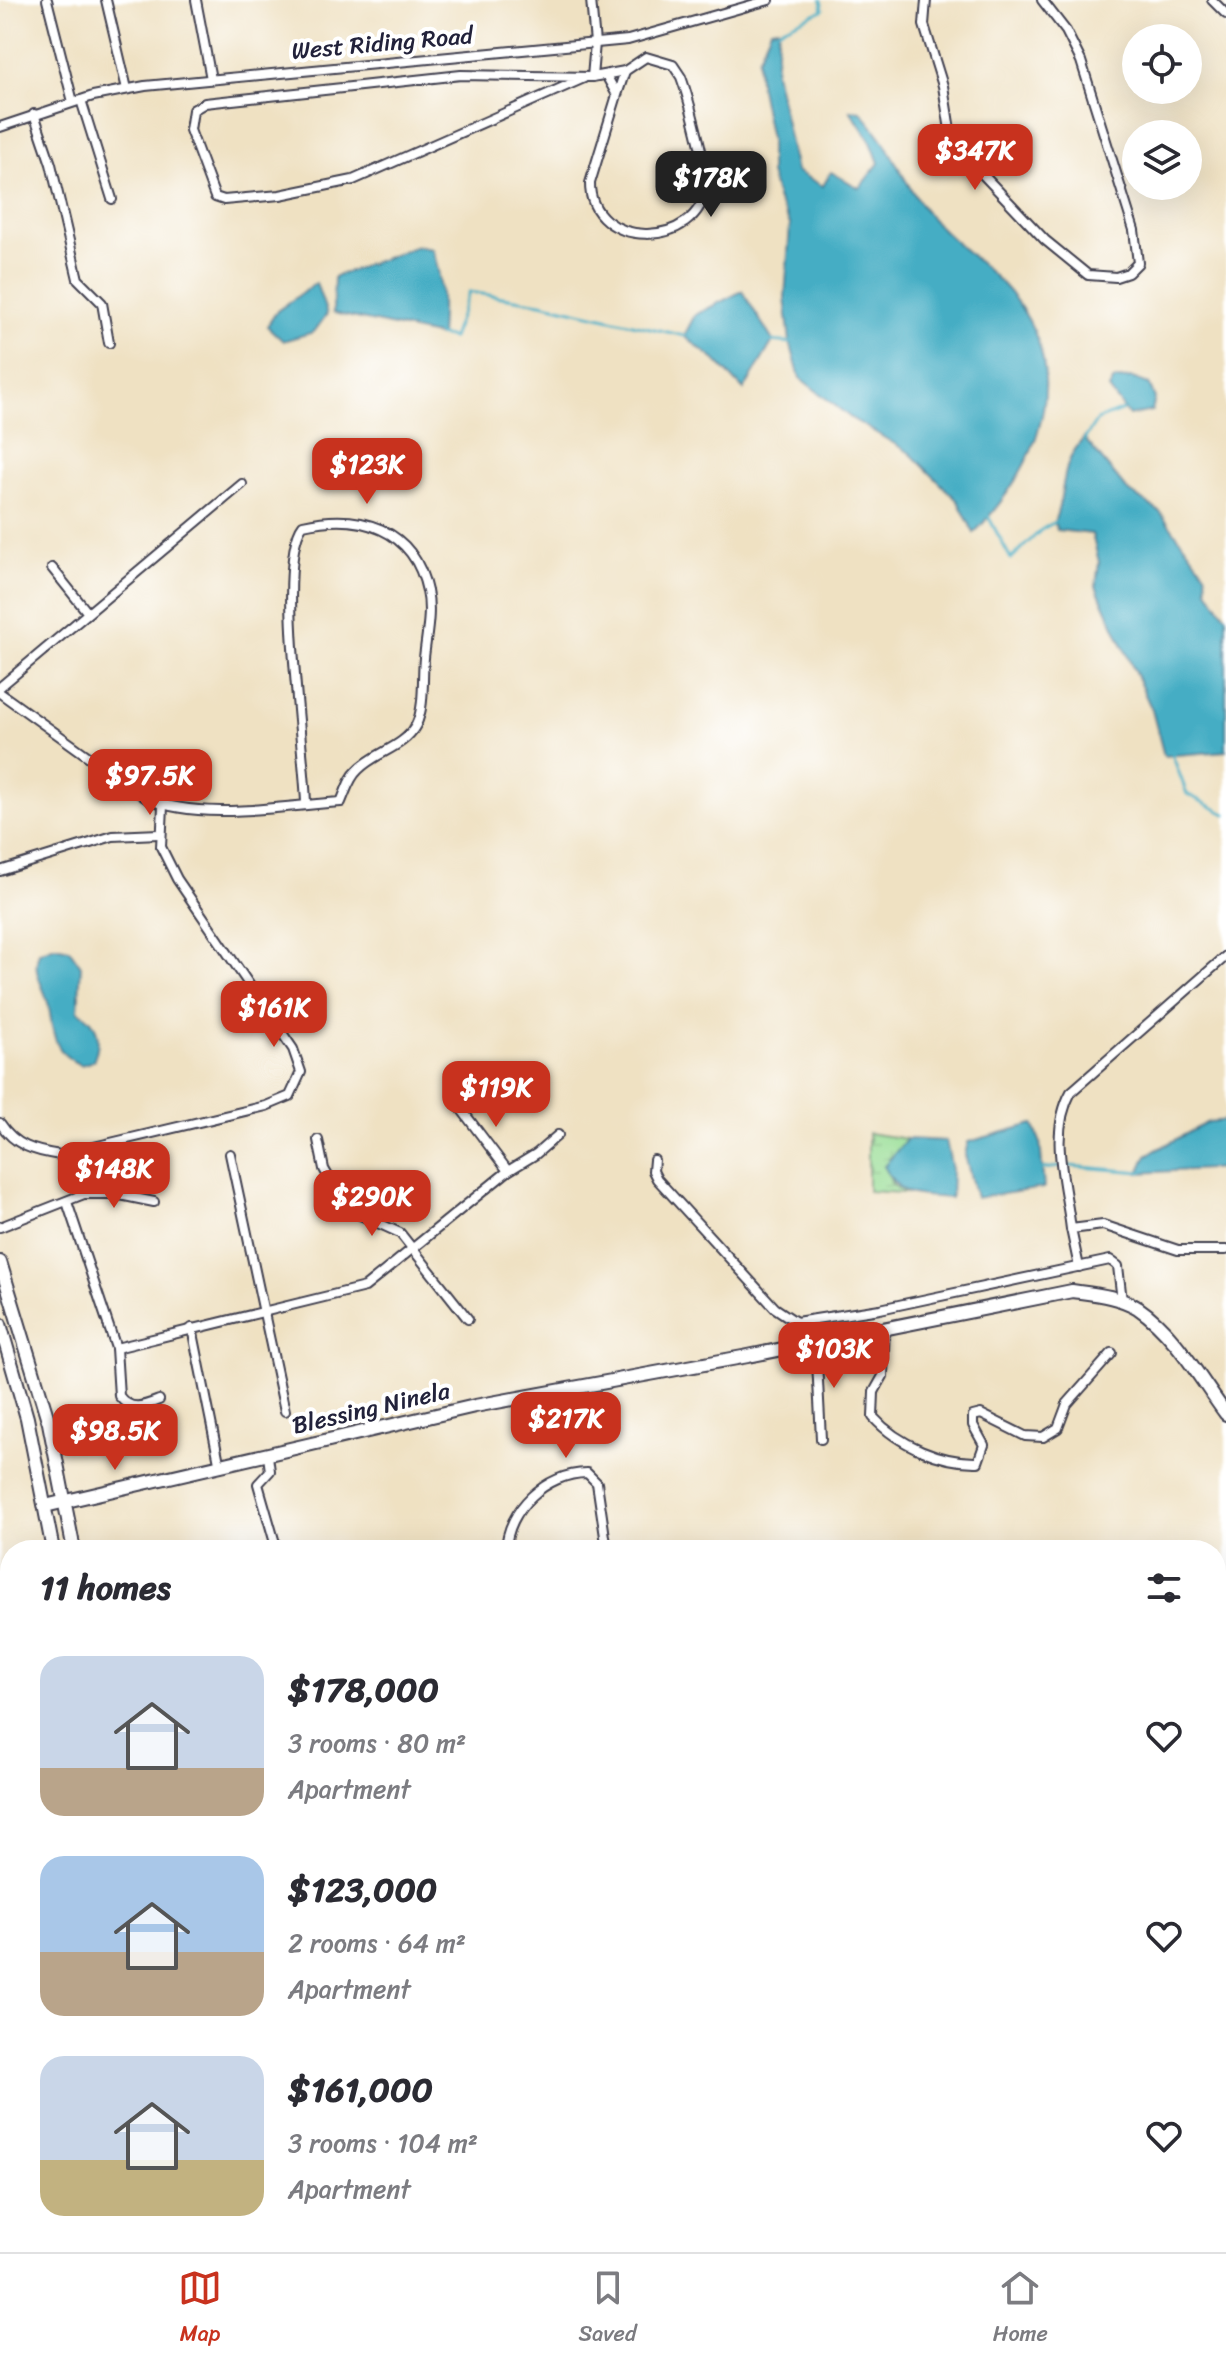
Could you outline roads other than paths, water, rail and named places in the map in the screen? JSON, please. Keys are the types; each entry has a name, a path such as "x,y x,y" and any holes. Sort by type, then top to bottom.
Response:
{"street":[{"path":"47,0 77,101 112,199"},
{"path":"106,0 127,89"},
{"path":"196,0 211,79"},
{"path":"588,78 595,43 591,0"},
{"name":"West Riding Road","path":"0,127 77,101 127,89 595,43 650,35 769,0"},
{"path":"926,0 924,25 943,86 950,130 970,161 1045,240 1088,275 1116,277 1128,273 1138,263 1134,230 1076,49 1042,0"},
{"path":"1212,0 1226,14"},
{"path":"588,78 369,174 280,195 224,200 215,197 190,130 193,110 205,103 461,75 588,78 625,71 646,57 654,58 673,65 684,84 706,187 694,215 678,229 663,234 625,230 603,220 590,198 590,183 625,71"},
{"path":"606,75 617,95"},
{"path":"34,114 51,164 78,279 103,307 109,343"},
{"path":"0,687 242,484"},
{"path":"0,693 146,798 163,806 192,811 341,802 359,767 398,744 418,721 429,602 416,564 390,532 374,524 340,520 303,525 295,543 293,639 306,804"},
{"path":"52,568 88,613"},
{"path":"0,1123 9,1137 31,1151 60,1155 266,1106 290,1096 301,1072 293,1049 177,879 161,847 159,834 163,806"},
{"path":"0,871 113,836 159,834"},
{"path":"1079,1267 1063,1168 1060,1122 1071,1092 1226,956"},
{"path":"459,1106 508,1171"},
{"path":"116,1348 365,1287 508,1171 536,1154 558,1135"},
{"path":"318,1140 324,1169 347,1209 400,1233 468,1319"},
{"path":"230,1154 285,1411"},
{"path":"654,1160 653,1171 657,1179 775,1308 796,1322 880,1309 1101,1260 1115,1262 1122,1301"},
{"path":"0,1227 84,1194 100,1193 154,1202"},
{"path":"67,1202 116,1348 117,1387 122,1400 138,1407 159,1400"},
{"path":"1071,1229 1103,1225 1178,1250 1226,1250"},
{"path":"0,1262 38,1384 72,1540"},
{"name":"Blessing Ninela","path":"45,1506 475,1406 1072,1291 1122,1301 1138,1308 1163,1330 1226,1414"},
{"path":"0,1324 22,1397 51,1540"},
{"path":"885,1327 883,1376 874,1392 873,1417 915,1446 953,1462 978,1462 984,1445 973,1425 973,1416 981,1414 1025,1436 1043,1437 1058,1428 1067,1404 1112,1353"},
{"path":"192,1328 220,1467"},
{"path":"816,1342 821,1439"},
{"path":"22,1397 38,1384"},
{"path":"268,1456 270,1471 258,1484 274,1540"},
{"path":"507,1540 509,1525 521,1507 556,1481 587,1473 597,1483 606,1540"}],"water":[{"path":"779,28 775,72 796,171 823,186 831,172 859,188 879,163 871,142 850,110 861,111 927,213 1003,285 1026,316 1040,348 1045,381 1042,413 1033,445 1018,476 974,533 958,501 910,453 851,418 800,378 790,342 785,298 790,224 778,201 770,174 770,139 759,83 758,59 771,29"},
{"path":"417,246 432,249 436,260 441,292 440,336 333,313 334,277"},
{"path":"316,283 327,314 314,332 283,341 267,326 277,311"},
{"path":"742,291 773,341 744,390 715,360 684,336 695,315"},
{"path":"1132,378 1149,384 1155,398 1152,411 1129,416 1109,389 1114,380"},
{"path":"1084,438 1127,490 1160,512 1206,574 1207,589 1226,616 1226,751 1164,756 1152,710 1096,586 1099,562 1092,534 1057,530 1054,522 1067,469"},
{"path":"55,946 69,949 81,966 78,1011 90,1020 97,1032 93,1061 81,1065 65,1055 56,1041 38,974 39,952"},
{"path":"1226,1120 1226,1168 1139,1173 1147,1155 1208,1122"},
{"path":"1033,1124 1040,1141 1044,1188 976,1198 965,1155 968,1142"},
{"path":"907,1139 946,1141 952,1169 951,1198 911,1194 890,1177 884,1166"}],"waterway":[{"path":"778,30 823,10 821,0"},
{"path":"438,335 452,338 469,292 541,303 685,336"},
{"path":"769,341 793,343"},
{"path":"1084,440 1097,420 1123,410"},
{"path":"988,516 1011,559 1041,530 1056,521"},
{"path":"1172,754 1187,794 1226,814"},
{"path":"1042,1169 1069,1166 1142,1172"}]}
